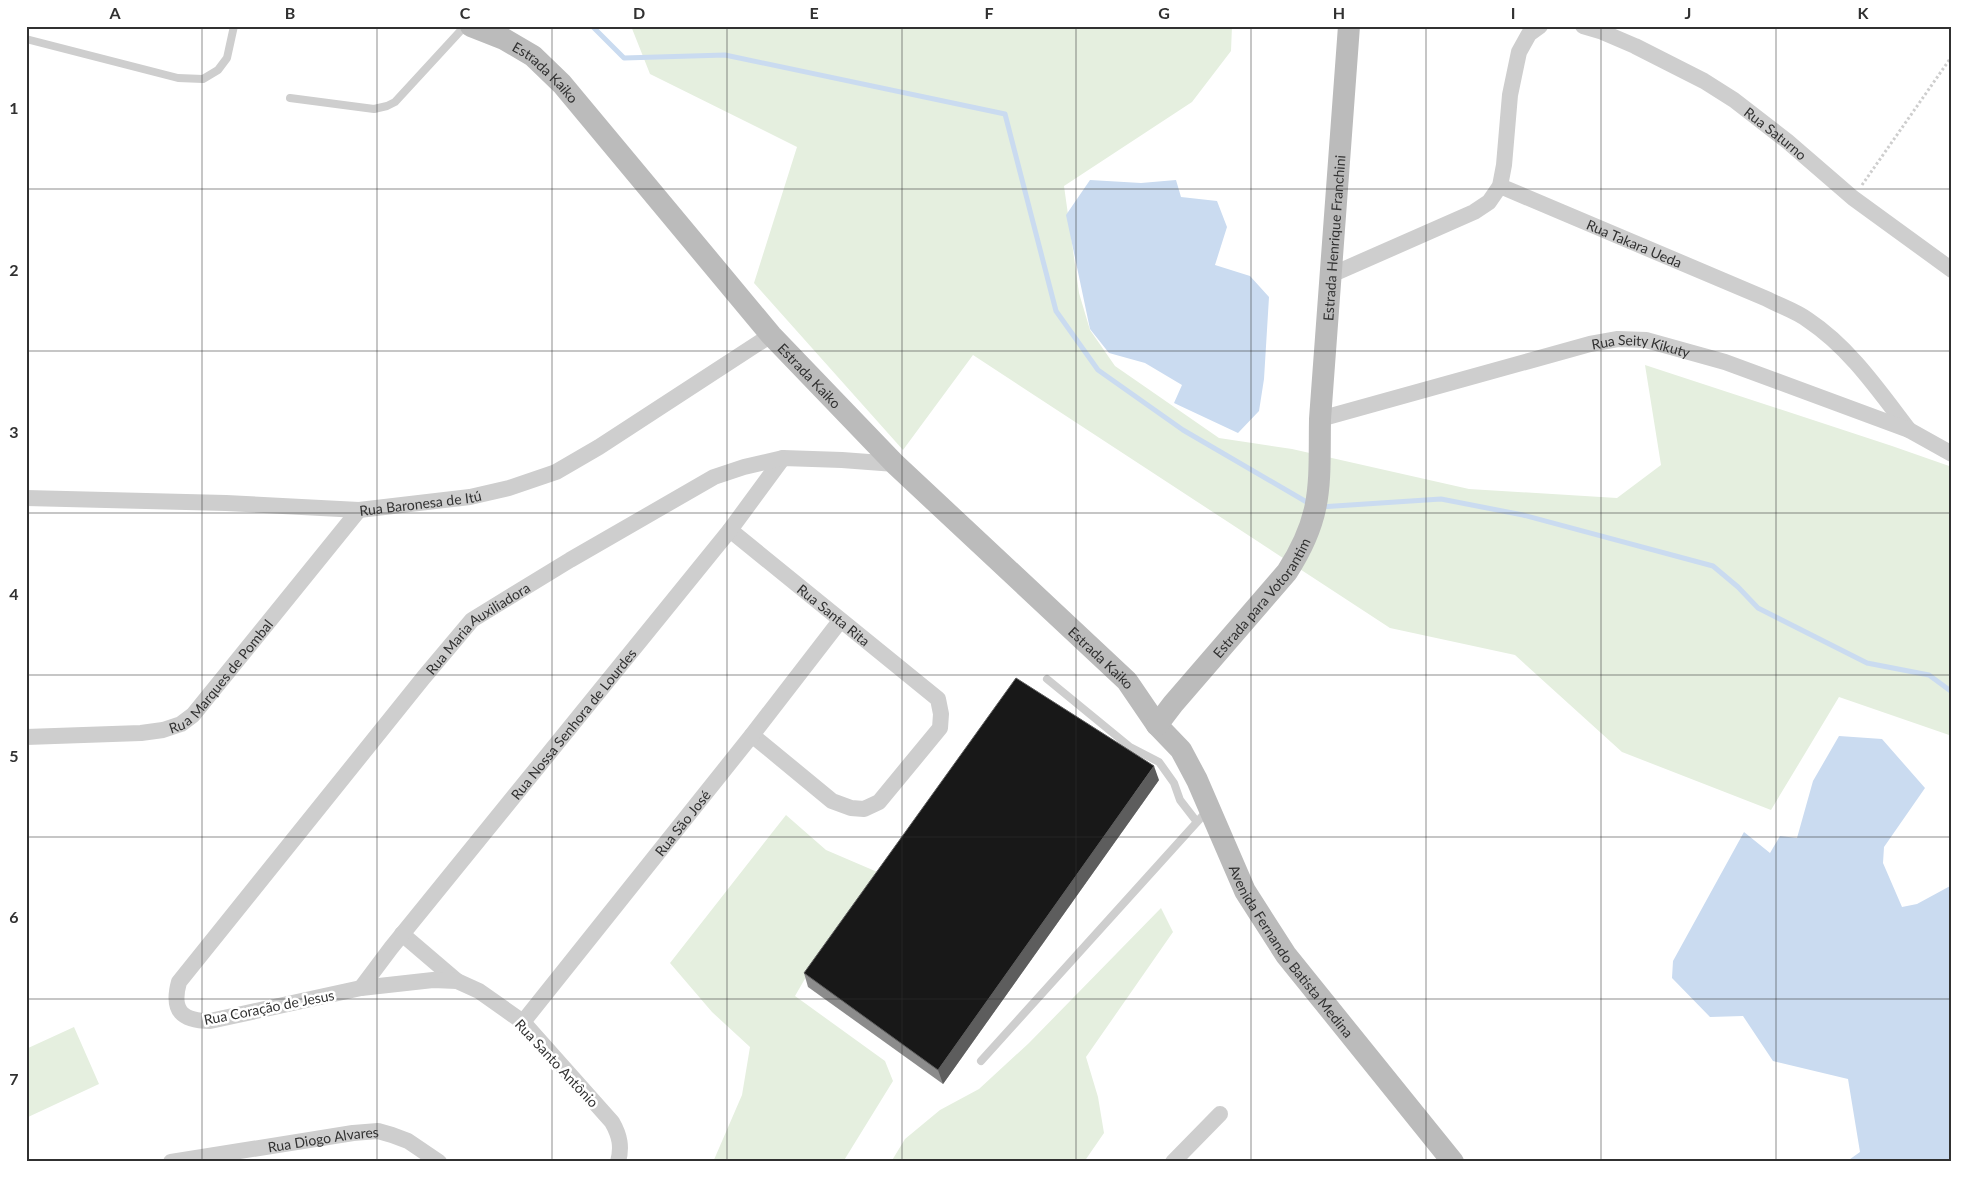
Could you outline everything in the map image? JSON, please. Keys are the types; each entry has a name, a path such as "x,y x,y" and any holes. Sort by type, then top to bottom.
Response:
{"street":[{"name":"Estrada Kaiko","path":"471,26 504,39 533,56 562,84 771,335 895,464 1127,681 1156,725"},
{"name":"Estrada Henrique Franchini","path":"1320,448 1320,419 1330,274 1350,26"},
{"path":"1330,274 1479,210 1489,202 1500,186 1504,165 1510,95 1519,52 1529,34 1540,26"},
{"name":"Rua Saturno","path":"1583,26 1635,46 1704,81 1758,117 1853,198 1951,268"},
{"name":"Rua Takara Ueda","path":"1500,186 1767,299 1807,319 1844,350 1868,376 1909,430"},
{"name":"Rua Baronesa de Itú","path":"26,498 226,503 359,510 470,497 509,488 543,477 599,447 771,335"},
{"name":"Rua Seity Kikuty","path":"1320,419 1590,344 1618,339 1646,340 1725,362 1909,430 1952,454"},
{"name":"Estrada para Votorantim","path":"1156,725 1287,572 1301,550 1312,523 1318,497 1320,448"},
{"name":"Rua Maria Auxiliadora","path":"179,982 472,620 570,560 714,477 744,467 783,458 895,464"},
{"name":"Rua Nossa Senhora de Lourdes","path":"361,988 402,934 730,530 783,458"},
{"name":"Rua Marques de Pombal","path":"26,737 141,733 164,730 181,724 193,715 359,510"},
{"name":"Rua Santa Rita","path":"730,530 938,699 941,714 940,728 879,802 864,809 851,808 832,801 752,735"},
{"name":"Rua São José","path":"522,1022 752,735 840,621"},
{"name":"Avenida Fernando Batista Medina","path":"1156,725 1180,750 1196,780 1202,816 1245,891 1286,955 1453,1162"},
{"path":"402,934 456,981"},
{"name":"Rua Santo Antônio","path":"361,988 433,980 456,981 479,990 522,1022 612,1122 619,1134 620,1154"},
{"name":"Rua Coração de Jesus","path":"179,982 176,994 177,1007 184,1017 195,1021 210,1021 361,988"},
{"path":"1173,1162 1220,1114"},
{"name":"Rua Diogo Alvares","path":"170,1162 353,1133 378,1132 408,1141 439,1162"}],"lane":[{"path":"26,39 178,78 203,79 218,70 227,58 234,26"},
{"path":"290,98 374,109 387,106 395,102 466,26"},
{"path":"981,1060 1202,816 1180,800 1174,783 1159,762 1130,747 1047,679"}],"path":[{"path":"1853,198 1952,56"}],"green space":[{"path":"631,26 1232,26 1231,51 1192,102 1064,186 1079,293 1090,330 1115,366 1219,438 1292,449 1469,489 1617,498 1661,465 1645,365 1952,467 1952,736 1839,697 1771,810 1622,752 1515,655 1390,628 973,355 903,450 754,283 797,147 650,74"},
{"path":"786,815 826,850 882,874 821,951 795,996 885,1061 893,1081 843,1162 713,1162 742,1095 750,1047 712,1012 670,963"},
{"path":"1161,908 1173,932 1086,1057 1098,1097 1104,1133 1084,1162 891,1162 905,1139 940,1110 979,1089 1029,1043"},
{"path":"74,1027 99,1084 26,1118 26,1049"}],"water":[{"path":"1090,180 1141,183 1176,180 1181,197 1217,201 1227,227 1215,265 1250,276 1269,297 1264,379 1259,411 1238,433 1174,403 1182,385 1145,363 1109,353 1090,329 1066,215"},
{"path":"1839,736 1882,739 1925,788 1884,847 1883,863 1902,907 1917,904 1952,885 1952,1162 1846,1162 1860,1152 1848,1079 1773,1061 1743,1016 1710,1017 1672,978 1673,961 1744,832 1770,853 1780,836 1797,838 1813,781"}],"building":[{"path":"1016,678 1154,766 938,1070 804,973"}],"waterway":[{"path":"592,26 624,58 725,55 1005,114 1056,311 1098,370 1183,430 1310,504"},
{"path":"1320,507 1441,499 1523,515 1713,566 1738,587 1758,608 1867,663 1929,675 1952,692"}]}
